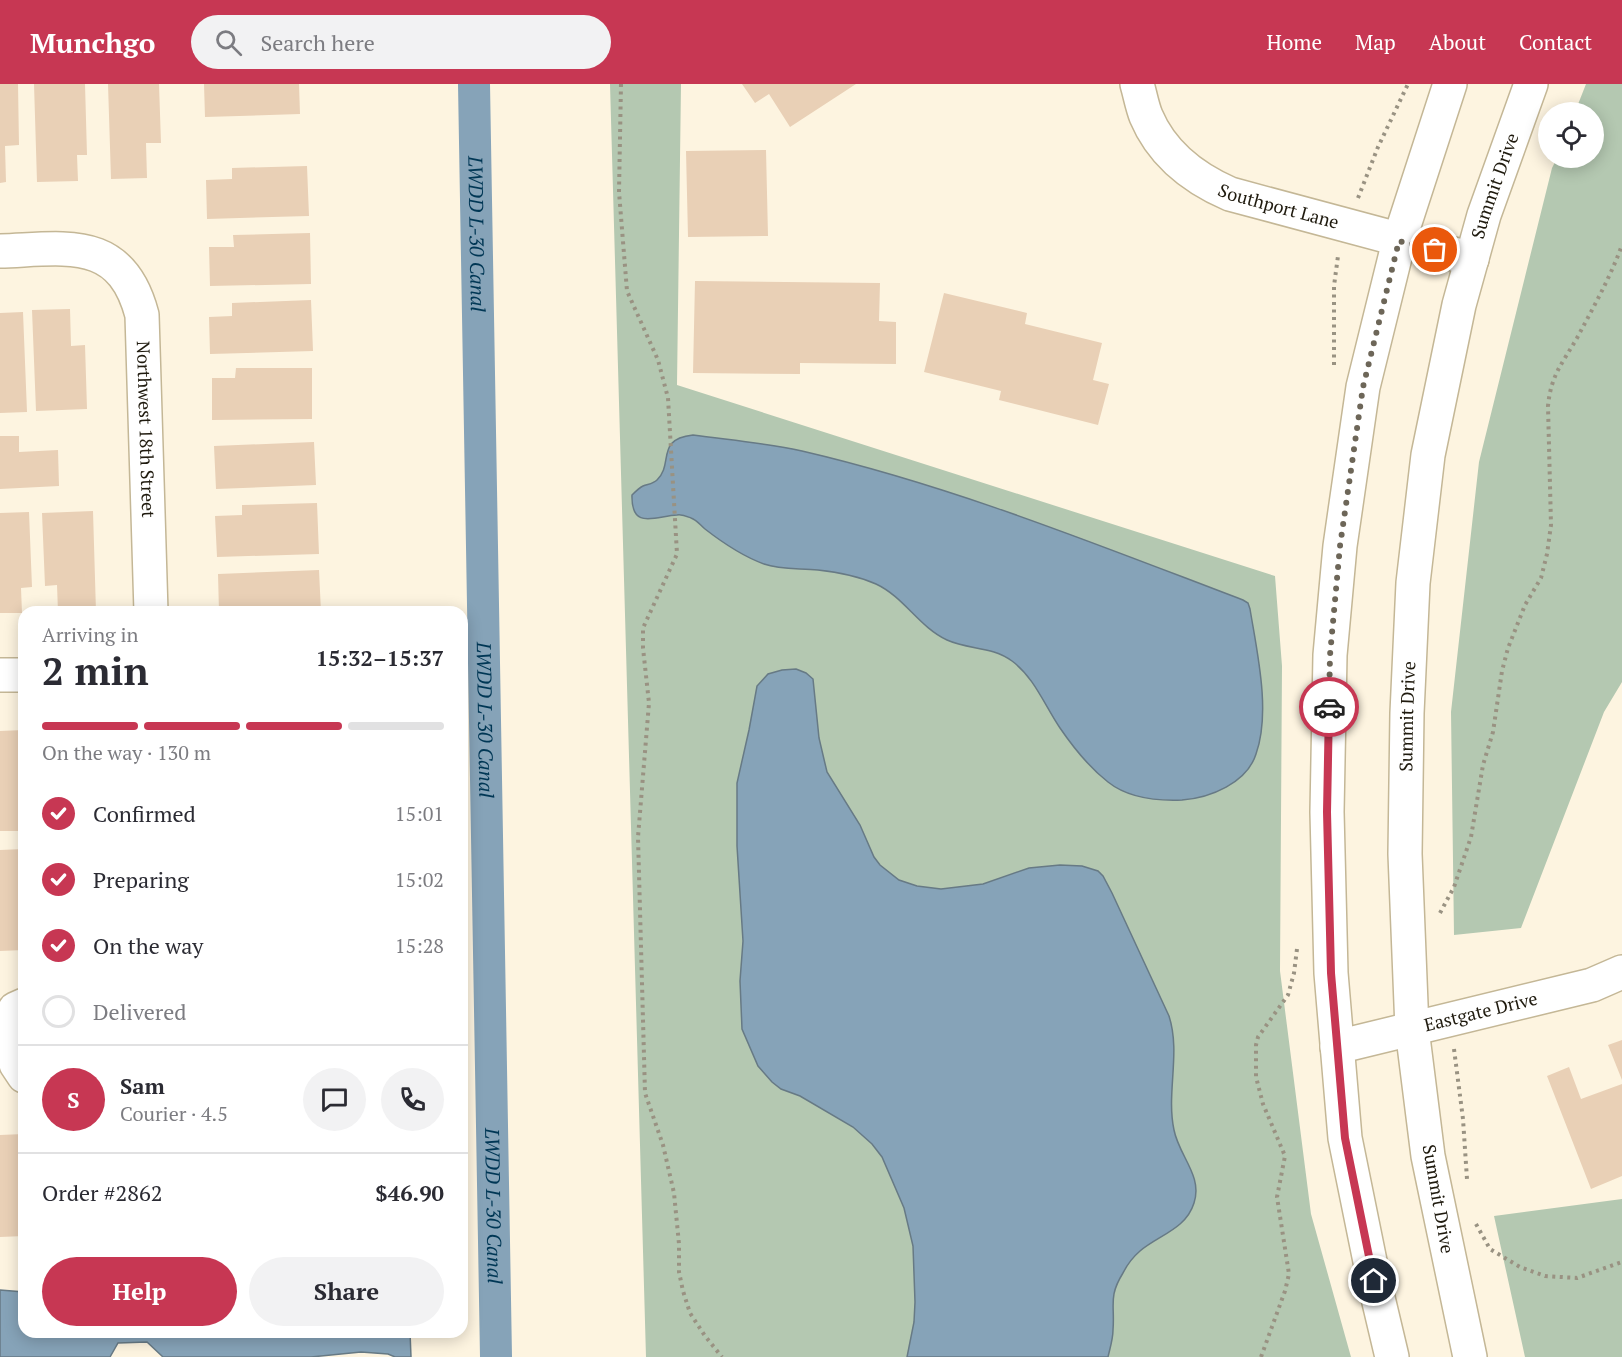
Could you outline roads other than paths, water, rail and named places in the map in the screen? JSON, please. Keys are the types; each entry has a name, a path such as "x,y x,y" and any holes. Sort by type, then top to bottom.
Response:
{"street":[{"name":"Southport Lane","path":"1137,84 1146,115 1157,136 1171,155 1208,185 1230,194 1472,260"},
{"path":"1392,1357 1345,1138 1331,973 1327,812 1330,655 1340,546 1363,387 1399,241 1450,84"},
{"name":"Summit Drive","path":"1470,1357 1428,1156 1412,1029 1405,854 1407,713 1413,583 1428,455 1459,305 1484,215 1531,84"},
{"name":"Northwest 18th Street","path":"0,250 87,251 107,260 124,274 136,293 142,315 151,606"},
{"path":"0,675 18,675"},
{"name":"Eastgate Drive","path":"1337,1047 1592,985 1622,972"},
{"path":"18,1008 15,1009 15,1064 18,1068"}],"water":[{"path":"693,435 802,451 914,481 1025,518 1243,600 1248,603 1250,609 1263,701 1260,737 1251,764 1236,781 1215,792 1193,799 1153,799 1125,792 1108,782 1082,757 1060,728 1027,675 1004,656 947,640 928,628 895,596 869,581 832,572 764,564 733,549 695,520 684,515 653,519 640,517 633,506 632,495 657,480 662,474 669,447 674,441"},
{"path":"796,669 813,679 819,738 827,772 860,825 880,865 899,880 917,886 941,889 983,884 1029,868 1060,865 1082,866 1098,871 1112,893 1169,1016 1174,1044 1172,1116 1174,1130 1193,1175 1196,1193 1194,1203 1185,1219 1137,1253 1118,1281 1113,1301 1113,1333 1108,1357 907,1357 914,1322 913,1246 904,1208 882,1157 872,1144 853,1127 800,1096 781,1089 758,1066 742,1029 740,981 743,941 737,846 737,783 757,686 768,674"},
{"path":"0,1290 18,1292 18,1338 410,1338 411,1357 361,1352 311,1357 163,1357 147,1342 118,1343 110,1357 0,1357"}],"waterway":[{"name":"LWDD L-30 Canal","path":"474,84 496,1357"}]}
